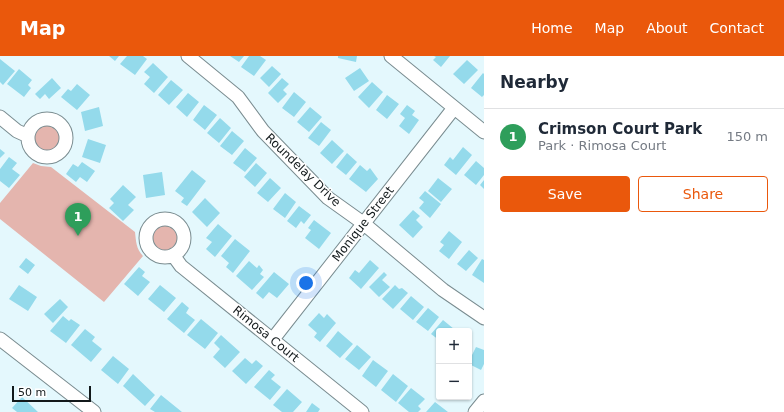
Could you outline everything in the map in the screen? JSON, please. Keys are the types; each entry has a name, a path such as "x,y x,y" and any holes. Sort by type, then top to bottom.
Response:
{"street":[{"name":"Roundelay Drive","path":"188,56 238,97 263,131 328,198 363,223 443,290 484,318"},
{"path":"391,56 484,132"},
{"name":"Monique Street","path":"273,339 454,108"},
{"path":"0,117 17,131 28,136"},
{"name":"Rimosa Court","path":"172,255 181,266 362,412"},
{"path":"0,339 94,412"},
{"path":"475,412 484,401"}],"shaded area":[{"path":"47,124 57,128 61,138 57,148 47,152 37,148 33,138 37,128"},
{"path":"33,163 51,167 135,232 138,248 143,256 104,302 0,219 0,203"},
{"path":"164,223 174,227 178,237 174,247 164,251 154,247 150,237 154,227"}],"building":[{"path":"109,56 119,56 115,61"},
{"path":"127,56 143,56 147,59 135,75 120,64"},
{"path":"230,56 244,56 239,62"},
{"path":"249,56 260,56 266,60 254,76 241,67"},
{"path":"338,56 357,56 356,62 338,58"},
{"path":"434,56 450,56 441,67 433,60 436,57"},
{"path":"0,59 15,71 3,85 0,82"},
{"path":"467,60 478,70 464,84 453,74"},
{"path":"153,63 168,77 154,93 144,84 150,77 144,72"},
{"path":"272,66 281,74 269,87 260,78"},
{"path":"360,68 369,81 354,91 345,78"},
{"path":"19,69 32,80 28,85 31,88 24,97 7,84"},
{"path":"483,73 484,95 482,97 471,88"},
{"path":"52,78 61,88 49,99 45,94 40,99 35,94"},
{"path":"282,78 289,84 283,90 287,94 278,103 268,93"},
{"path":"171,80 183,90 169,105 158,95"},
{"path":"372,82 383,92 369,108 358,97"},
{"path":"77,84 90,95 77,110 61,97 68,89 71,91"},
{"path":"294,92 306,102 294,117 282,108"},
{"path":"188,93 199,102 187,117 176,107"},
{"path":"387,95 399,104 387,119 376,110"},
{"path":"204,105 217,115 205,130 193,120"},
{"path":"407,105 415,111 412,115 419,120 409,134 399,126 405,118 400,114"},
{"path":"99,107 103,126 85,131 81,112"},
{"path":"310,107 322,117 309,132 297,122"},
{"path":"220,118 231,128 219,143 207,133"},
{"path":"321,122 331,130 319,146 308,138"},
{"path":"232,131 244,141 232,155 220,146"},
{"path":"88,139 106,145 100,163 82,157"},
{"path":"332,140 344,151 332,164 320,153"},
{"path":"463,147 472,155 456,175 444,165 450,157 453,160"},
{"path":"245,148 257,158 245,172 233,163"},
{"path":"0,149 5,153 0,158"},
{"path":"347,153 357,162 346,175 336,167"},
{"path":"9,157 17,163 12,169 20,175 9,188 0,181 0,169"},
{"path":"476,161 484,168 484,175 476,185 464,175"},
{"path":"82,162 95,171 87,182 80,177 76,182 66,174 73,164 78,167"},
{"path":"256,163 267,173 255,187 244,177"},
{"path":"360,165 367,171 370,168 378,179 366,192 349,179"},
{"path":"192,170 206,181 187,206 181,202 184,198 175,191"},
{"path":"162,172 165,195 146,198 143,175"},
{"path":"270,178 281,188 268,202 257,193"},
{"path":"438,178 452,189 441,202 428,191"},
{"path":"484,180 484,189 480,185"},
{"path":"123,185 136,197 128,205 134,210 123,221 109,208 114,203 110,199"},
{"path":"425,191 441,204 430,218 419,208 424,202 419,198"},
{"path":"285,193 296,202 285,218 273,209"},
{"path":"205,198 220,213 207,227 192,212"},
{"path":"299,206 311,215 304,224 301,221 296,228 287,221"},
{"path":"413,210 420,216 416,220 423,227 413,238 399,225"},
{"path":"314,220 331,233 319,249 305,238 311,230 308,228"},
{"path":"218,224 232,236 215,257 206,249 212,242 206,238"},
{"path":"449,231 462,242 449,259 439,251 444,245 440,242"},
{"path":"235,239 250,251 233,273 226,267 229,263 221,256"},
{"path":"469,250 478,258 466,271 457,264"},
{"path":"26,258 35,265 28,274 19,267"},
{"path":"482,259 484,260 484,283 472,275"},
{"path":"370,260 379,268 361,289 349,278 355,270 359,273"},
{"path":"249,261 257,268 259,265 263,270 260,274 264,277 252,290 236,276"},
{"path":"139,267 145,272 142,276 150,282 138,296 124,284"},
{"path":"274,272 289,284 277,298 269,292 263,299 256,293"},
{"path":"384,272 387,275 382,280 390,287 379,297 369,287"},
{"path":"19,285 37,297 28,311 9,299"},
{"path":"160,285 176,298 164,312 148,299"},
{"path":"395,285 399,289 402,288 408,293 393,309 382,299"},
{"path":"411,296 424,307 413,320 400,309"},
{"path":"60,299 68,307 53,323 44,314"},
{"path":"182,302 189,308 186,313 195,320 184,333 167,319"},
{"path":"428,308 439,317 428,331 416,322"},
{"path":"319,313 324,318 327,314 336,323 320,342 314,337 317,333 308,325"},
{"path":"63,316 69,321 71,319 80,325 66,343 50,331"},
{"path":"201,319 218,333 205,349 187,335"},
{"path":"443,320 453,328 436,328"},
{"path":"436,328 436,338 431,334"},
{"path":"85,329 95,337 92,341 102,349 91,362 71,345"},
{"path":"338,331 353,344 340,358 326,346"},
{"path":"221,335 240,352 225,368 213,357 220,349 214,343"},
{"path":"357,345 371,357 359,370 345,359"},
{"path":"476,347 484,350 484,364 481,370 472,366 472,355"},
{"path":"113,356 129,369 118,384 101,370"},
{"path":"245,358 252,364 256,360 263,366 246,384 232,371"},
{"path":"373,360 388,371 376,387 362,376"},
{"path":"269,370 275,375 271,379 281,387 270,400 254,387"},
{"path":"133,374 155,395 145,406 123,386"},
{"path":"393,374 408,386 396,402 381,390"},
{"path":"411,388 425,399 418,406 421,409 418,412 409,412 398,403"},
{"path":"287,389 302,402 293,412 282,412 273,405"},
{"path":"161,395 182,412 155,412 150,409"},
{"path":"22,397 38,412 17,412 12,408"},
{"path":"435,402 448,412 426,412"},
{"path":"312,403 320,409 318,412 306,412"}],"place":[{"name":"Crimson Court Park","path":"78,236"}]}
